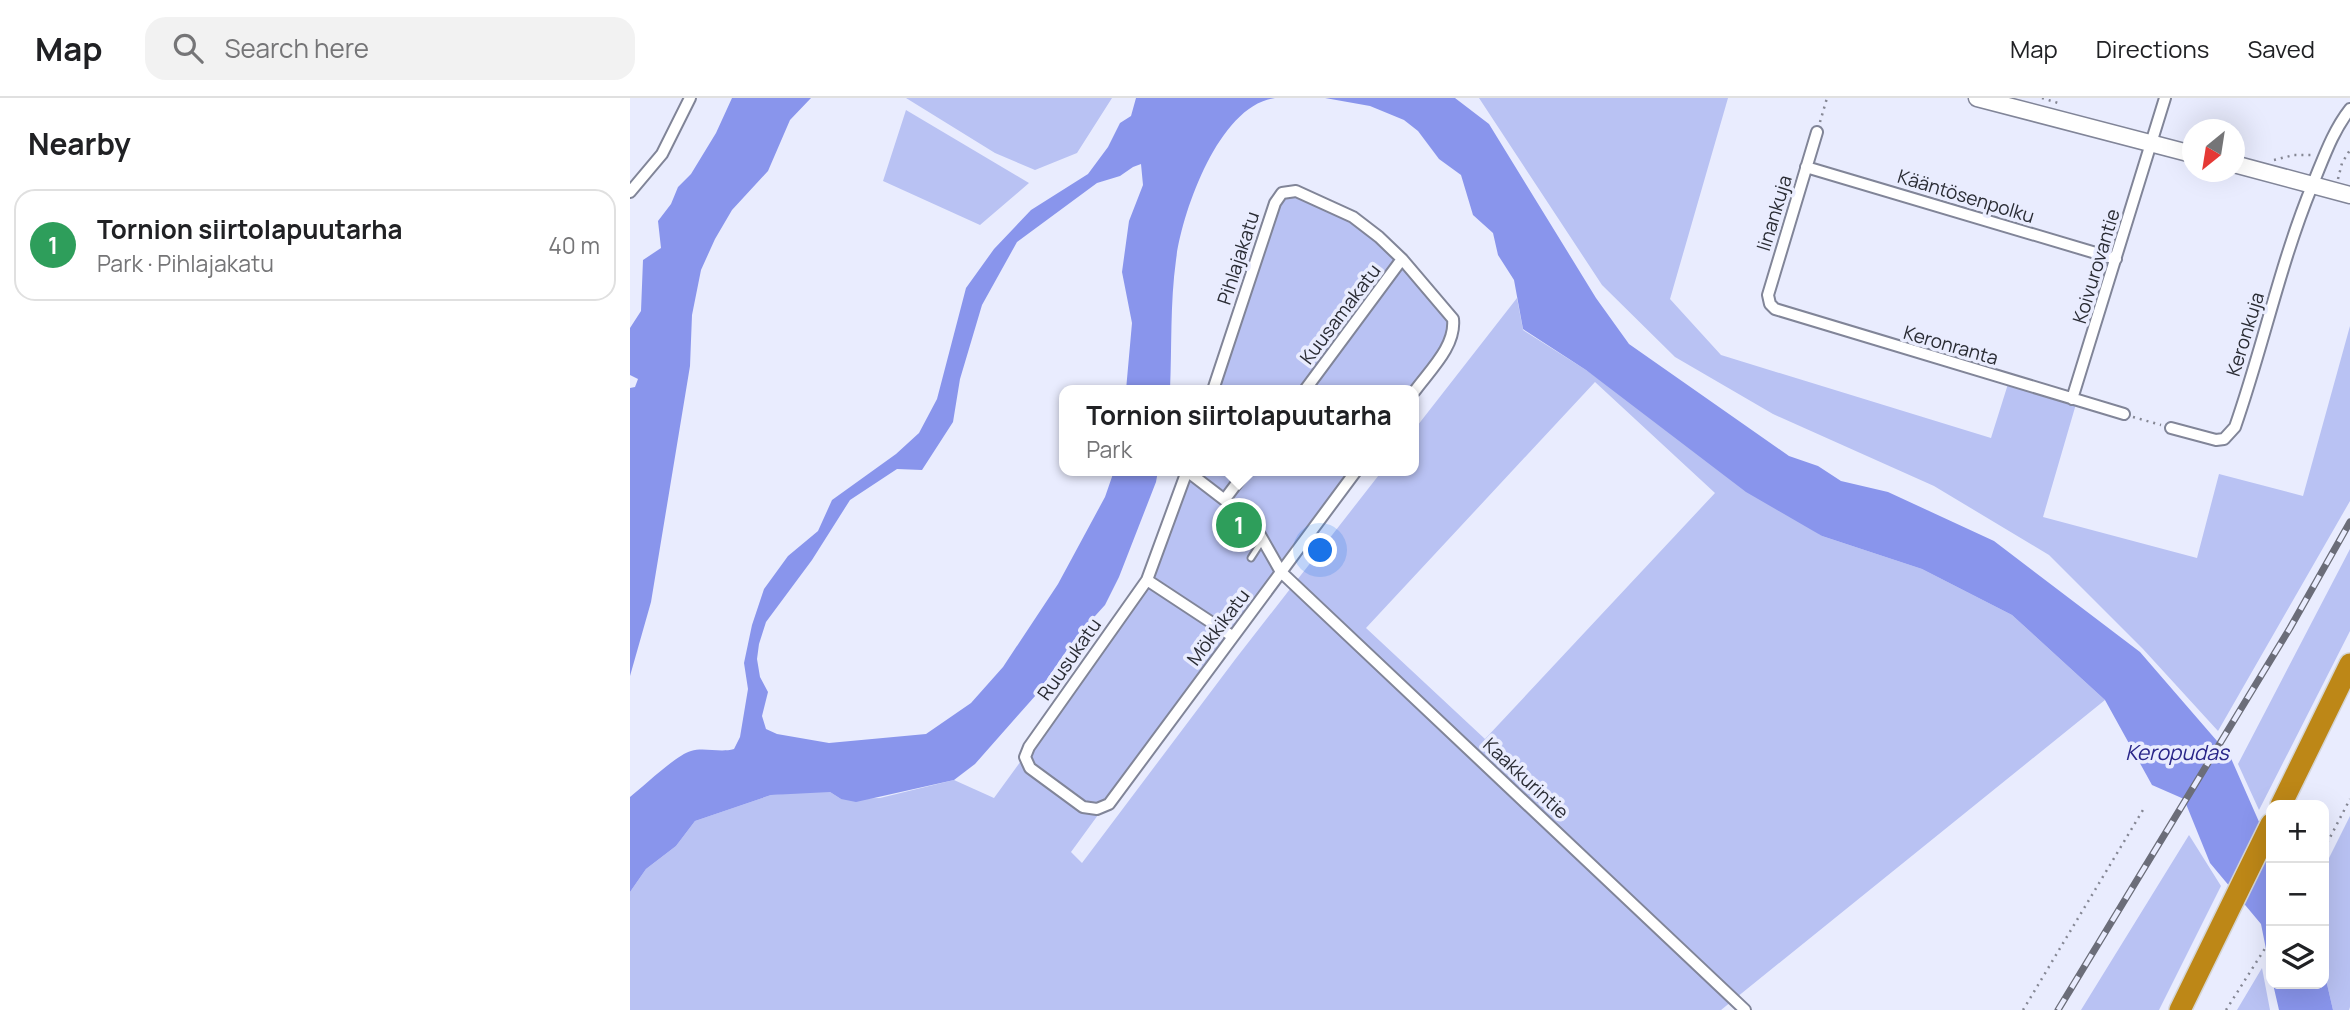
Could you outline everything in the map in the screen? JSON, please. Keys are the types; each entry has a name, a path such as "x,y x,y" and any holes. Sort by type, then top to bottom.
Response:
{"highway":[{"path":"2283,800 2350,664"},
{"path":"2180,1010 2266,834"}],"street":[{"path":"630,192 662,154 690,98"},
{"name":"Koivurovantie","path":"2073,399 2165,98"},
{"path":"1987,99 2182,151"},
{"name":"Keronkuja","path":"2171,428 2216,440 2224,439 2235,427 2299,216 2323,157 2340,122 2350,109"},
{"name":"Iinankuja","path":"1770,304 1768,295 1817,132"},
{"name":"Kääntösenpolku","path":"1806,167 2116,259"},
{"path":"2245,167 2343,193"},
{"name":"Pihlajakatu","path":"1215,385 1275,203 1282,193 1296,191 1353,217 1402,259"},
{"path":"1402,259 1453,319 1454,331 1450,342 1419,385"},
{"name":"Kuusamakatu","path":"1310,385 1402,259"},
{"name":"Keronranta","path":"1770,304 1782,313 2124,414"},
{"path":"1185,476 1147,580 1232,636"},
{"path":"1194,476 1252,521 1281,572"},
{"path":"1225,499 1242,476"},
{"name":"Mökkikatu","path":"1109,804 1352,476"},
{"name":"Kaakkurintie","path":"1281,572 1745,1010"},
{"name":"Ruusukatu","path":"1109,804 1097,810 1083,807 1030,768 1025,757 1028,747 1147,580"}],"lane":[{"path":"1251,558 1264,539"}],"path":[{"path":"1817,132 1828,98"},
{"path":"2343,193 2342,163 2350,150"},
{"path":"2273,160 2294,155 2323,157 2342,163"},
{"path":"2124,414 2171,428"},
{"path":"2329,839 2350,799"},
{"path":"2023,1010 2143,810"},
{"path":"2226,1010 2266,947"}],"shaded area":[{"path":"906,98 1112,98 1077,153 1035,170 995,153"},
{"path":"1479,98 1728,98 1670,299 1721,355 1991,438 2008,384 2076,404 2043,517 2197,558 2219,474 2303,496 2350,326 2350,501 2218,731 2143,649 2049,555 1934,486 1773,414 1675,357 1602,285"},
{"path":"906,110 1029,183 980,225 883,181"},
{"path":"1296,196 1349,221 1395,258 1449,320 1450,331 1446,340 1412,385 1219,385 1278,205 1285,198"},
{"path":"1517,298 1523,330 1586,370 1822,536 1922,569 2012,615 2105,700 1721,1010 630,1010 630,892 646,869 676,846 695,821 771,795 816,791 830,792 841,799 880,798 954,780 994,798 1149,585 1189,476 1345,476 1071,852 1082,863 1378,476 1419,476 1419,424","holes":["1595,382 1715,493 1485,739 1366,628"]},
{"path":"2350,549 2350,631 2259,810 2238,764"},
{"path":"2350,816 2349,1010 2333,1010 2328,989 2329,858"},
{"path":"2189,835 2221,886 2159,1010 2081,1010"},
{"path":"2262,968 2270,1010 2237,1010"}],"water":[{"path":"732,98 811,98 790,120 768,171 732,210 701,270 692,315 690,366 651,602 630,676 630,388 635,387 638,379 630,375 630,328 641,311 643,260 661,248 658,221 716,133"},
{"path":"1136,98 1275,98 1255,105 1237,120 1221,140 1195,189 1176,260 1170,385 1126,385 1132,323 1122,272 1129,221 1143,185 1141,164 1120,176 1097,183 1017,242 982,305 960,379 953,422 922,470 897,469 850,500 812,560 766,622 757,659 760,677 768,692 762,716 766,729 777,734 829,743 926,734 971,703 1003,667 1058,584 1105,497 1112,476 1157,476 1119,577 1105,605 1076,637 1036,695 975,764 954,780 856,802 841,799 830,792 771,795 695,821 676,846 646,869 630,892 630,797 669,764 691,751 734,749 740,737 748,689 744,663 752,625 764,589 788,556 818,531 832,500 896,454 919,433 937,399 966,288 994,249 1031,210 1088,174 1108,147 1120,123 1131,116"},
{"name":"Keropudas","path":"1325,98 1455,98 1489,124 1596,298 1629,344 1789,456 1818,466 1841,481 1888,492 1994,541 2140,652 2230,756 2266,838 2266,949 2261,924 2210,863 2184,799 2152,785 2105,700 2012,615 1922,569 1822,536 1746,492 1586,370 1523,329 1514,280 1498,255 1493,233 1473,215 1461,175 1439,159 1418,131 1404,120 1370,106"},
{"path":"2274,989 2328,989 2333,1010 2279,1010"}],"railway":[{"path":"2058,1010 2290,628 2350,522"}],"place":[{"name":"Tornion siirtolapuutarha","path":"1239,525"}]}
